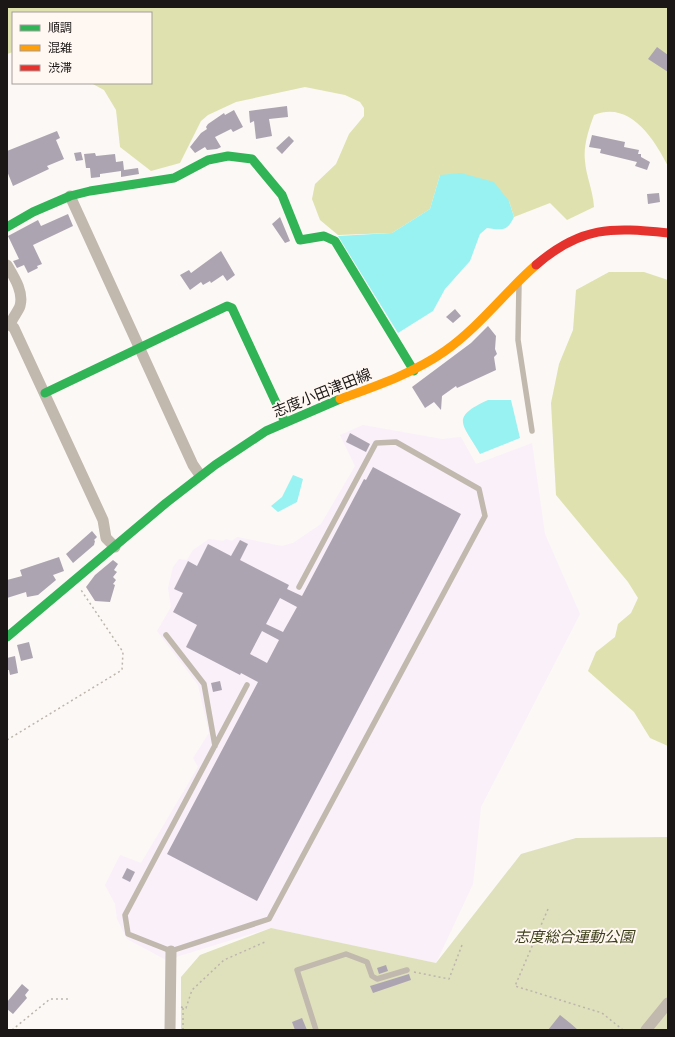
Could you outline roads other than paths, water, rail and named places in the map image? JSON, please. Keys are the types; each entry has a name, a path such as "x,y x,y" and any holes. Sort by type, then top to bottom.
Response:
{"street":[{"path":"7,227 33,212 70,196 96,190 174,178 208,160 228,156 252,159 282,195 300,240 324,236 335,241 414,371"},
{"path":"70,196 193,465 200,475"},
{"name":"志度小田津田線","path":"7,637 200,475 234,450 285,422 414,371 441,354 466,334 519,280 550,252 575,238 608,231 628,230 668,234"},
{"path":"7,265 21,293 20,306 8,325 14,328 103,520 106,538 114,547"},
{"path":"45,393 140,349 227,306 232,308 285,422"},
{"path":"170,952 170,1030"},
{"path":"646,1030 668,1003"}],"lane":[{"path":"519,280 518,340 532,431"},
{"path":"247,685 126,915 128,934 170,952 269,919 485,516 479,489 396,442 376,443 299,587"},
{"path":"166,635 204,684 215,746"},
{"path":"316,1030 297,970 346,954 367,962 372,976 377,979 407,970"}],"water":[{"path":"461,173 494,182 509,201 514,217 509,225 504,229 487,228 480,234 470,261 445,289 433,311 398,333 338,236 392,233 430,209 440,175"},
{"path":"488,400 511,400 520,438 480,454 463,423 464,417 468,412"},
{"path":"293,475 303,479 297,502 278,512 271,506 282,497"}],"park label":[{"name":"志度総合運動公園","path":"574,937"}]}
